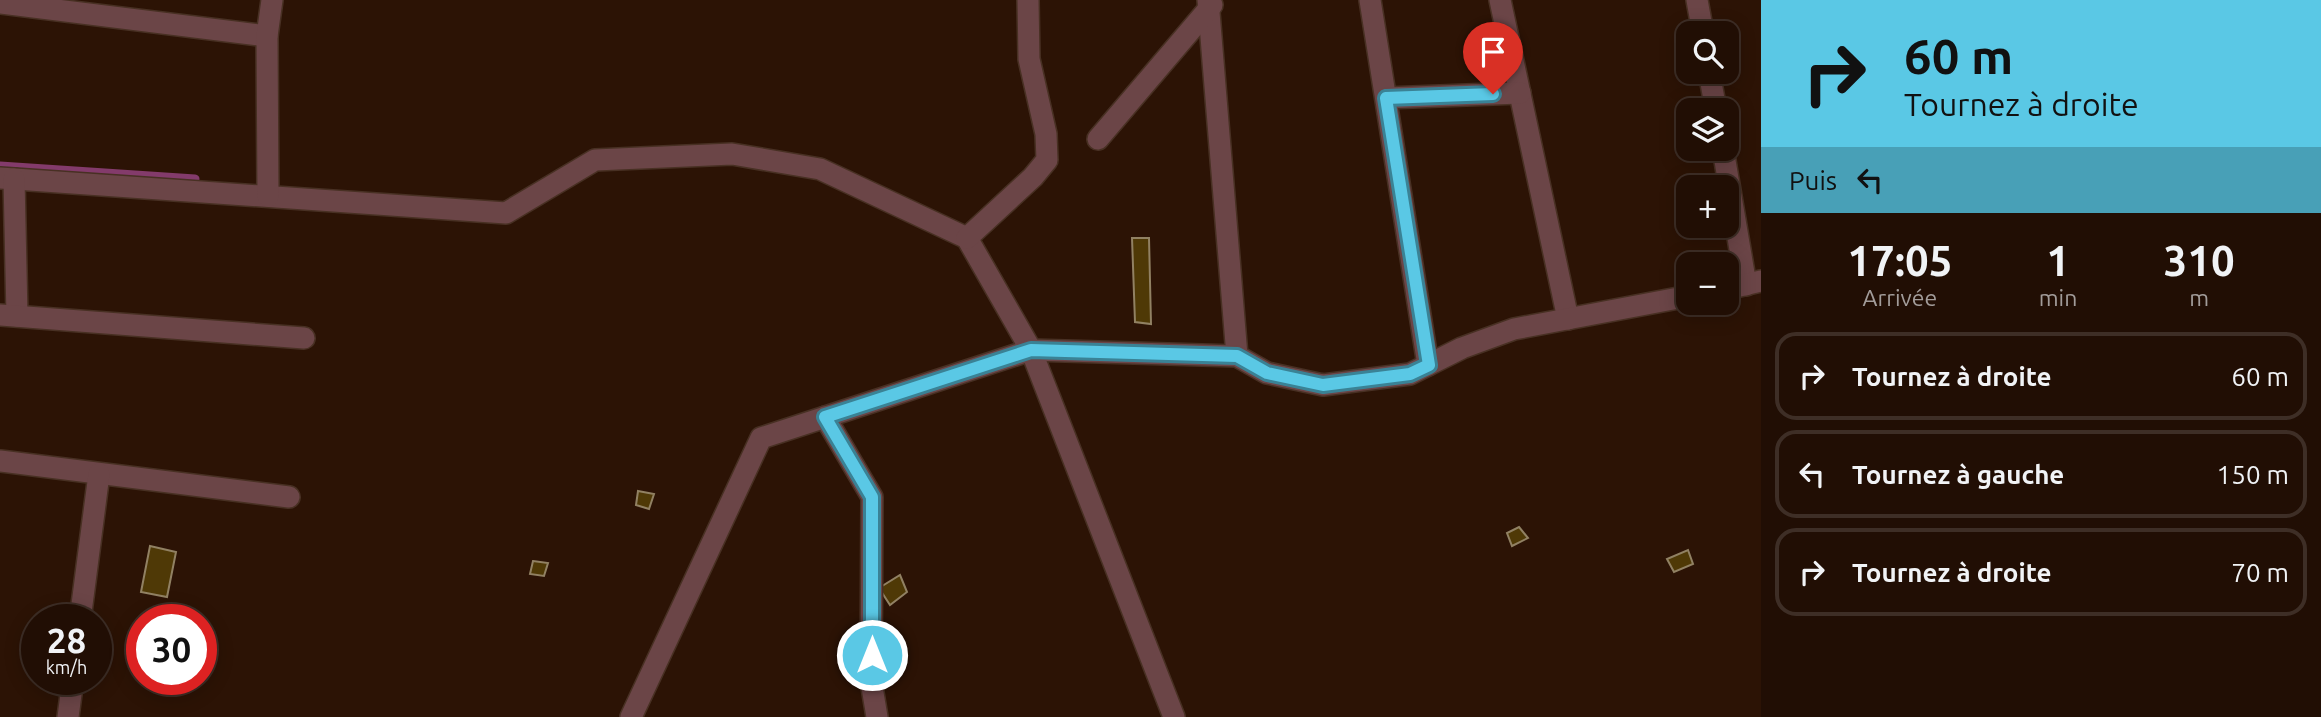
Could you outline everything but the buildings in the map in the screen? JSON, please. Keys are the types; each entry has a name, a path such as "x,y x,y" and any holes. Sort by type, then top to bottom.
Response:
{"street":[{"path":"268,197 267,36 272,0"},
{"path":"967,238 1033,177 1047,160 1046,134 1029,59 1028,0"},
{"path":"1370,0 1429,365"},
{"path":"1500,0 1568,319"},
{"path":"1697,0 1701,21"},
{"path":"2,2 267,36"},
{"path":"1098,139 1211,3"},
{"path":"1211,3 1237,356"},
{"path":"1386,98 1520,93"},
{"path":"304,338 9,315 7,179 506,213 595,160 732,154 820,169 967,238 1031,350 1174,717"},
{"path":"1725,161 1745,285"},
{"path":"631,717 761,438 1031,350 1237,356 1267,373 1323,385 1410,374 1462,348 1514,329 1676,298"},
{"path":"825,417 872,497 872,681 877,717"},
{"path":"0,461 289,497"},
{"path":"82,604 99,474"},
{"path":"68,717 71,695"}],"waterway":[{"path":"0,166 195,179"}],"route":[{"path":"872,655 872,497 825,417 1031,350 1237,356 1267,373 1323,385 1410,374 1429,365 1386,98 1493,94"}]}
